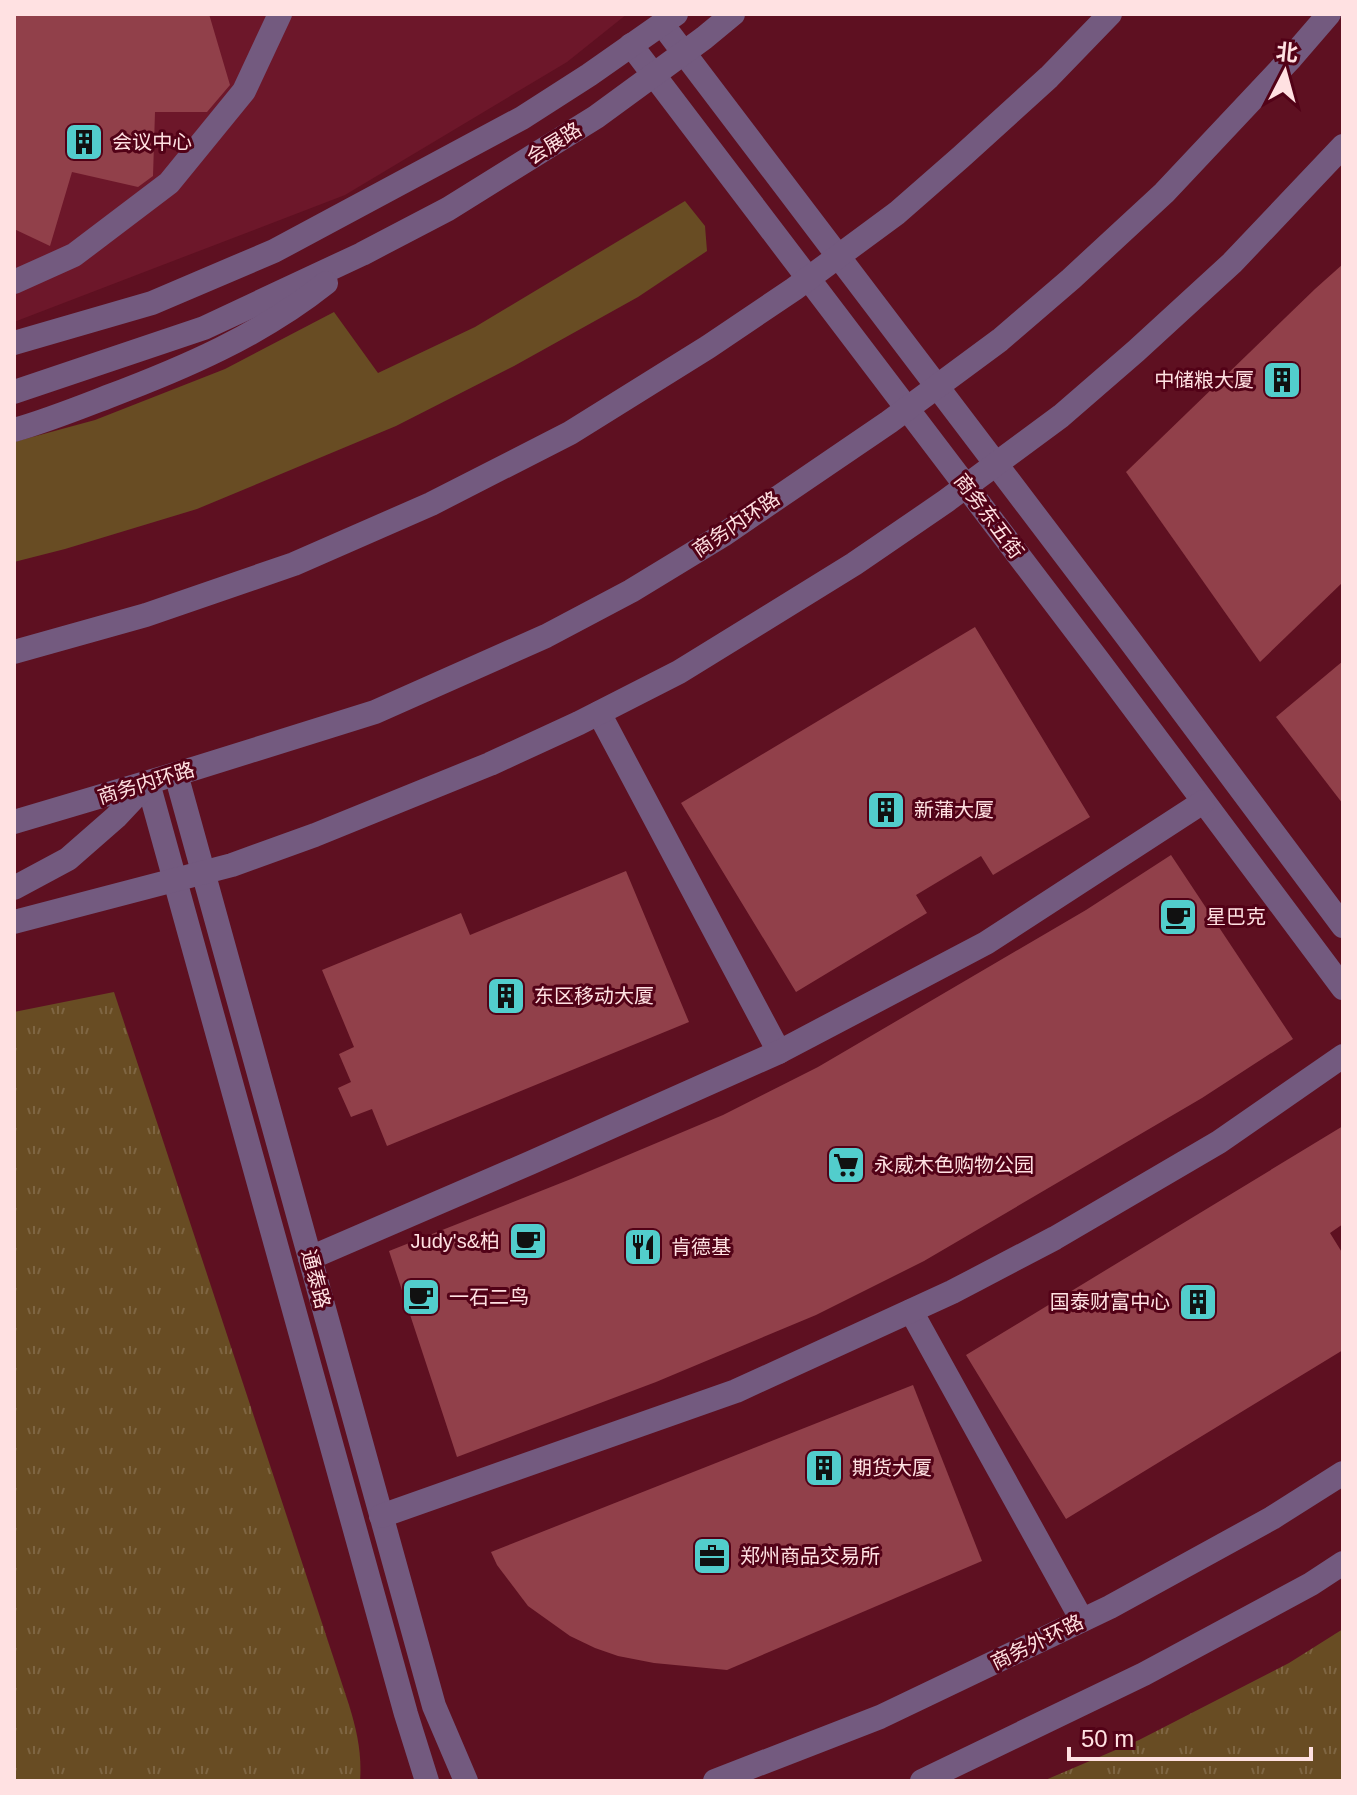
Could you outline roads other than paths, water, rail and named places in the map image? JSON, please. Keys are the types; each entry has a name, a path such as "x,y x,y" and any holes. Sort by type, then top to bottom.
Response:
{"street":[{"path":"14,282 74,255 169,183 244,91 280,14"},
{"name":"会展路","path":"362,254 448,209 596,117 733,14"},
{"path":"14,652 146,615 294,564 431,504 570,433 708,347 897,213 1049,77 1110,14"},
{"name":"商务内环路","path":"14,822 375,712 546,636 631,591 723,535 1000,340 1071,279 1164,193 1329,14"},
{"path":"14,343 152,303 274,251 522,118 669,19"},
{"name":"商务东五街","path":"669,19 684,53 1343,926"},
{"name":"商务东五街","path":"631,45 967,486 1343,988"},
{"path":"14,922 232,865 413,797 599,713 679,672 854,564 1061,416 1232,263 1343,146"},
{"path":"14,430 133,387 222,350 290,309 362,254"},
{"path":"14,392 204,328 362,254"},
{"path":"599,713 779,1052"},
{"name":"通泰路","path":"176,774 434,1706 466,1781"},
{"path":"14,888 68,859 116,817 148,783"},
{"name":"通泰路","path":"148,783 427,1781"},
{"path":"310,1258 779,1052 986,943 1203,802"},
{"path":"381,1516 736,1391 952,1292 1055,1238 1219,1142 1343,1056"},
{"path":"911,1311 1082,1620"},
{"name":"商务外环路","path":"715,1781 880,1717 1082,1620 1272,1518 1343,1473"},
{"path":"922,1781 1144,1674 1311,1584 1343,1563"}],"place":[{"name":"会议中心","path":"84,142"},
{"name":"中储粮大厦","path":"1282,380"},
{"name":"新蒲大厦","path":"886,810"},
{"name":"星巴克","path":"1178,917"},
{"name":"东区移动大厦","path":"506,996"},
{"name":"永威木色购物公园","path":"846,1165"},
{"name":"Judy's&柏","path":"528,1241"},
{"name":"肯德基","path":"643,1247"},
{"name":"一石二鸟","path":"421,1297"},
{"name":"国泰财富中心","path":"1198,1302"},
{"name":"期货大厦","path":"824,1468"},
{"name":"郑州商品交易所","path":"712,1556"}]}
